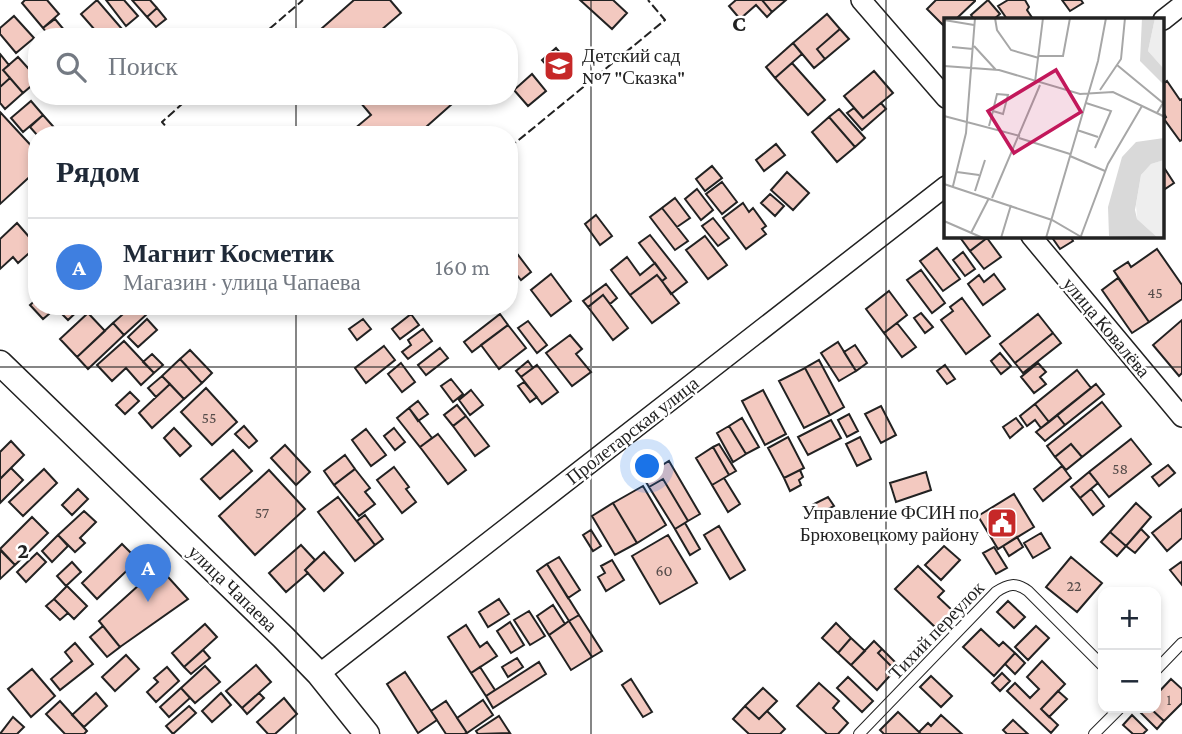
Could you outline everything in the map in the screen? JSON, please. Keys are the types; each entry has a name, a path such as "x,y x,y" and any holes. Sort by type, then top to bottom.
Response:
{"street":[{"path":"861,0 944,96"},
{"path":"1164,19 1182,5"},
{"name":"Пролетарская улица","path":"319,674 944,188"},
{"name":"улица Ковалёва","path":"1033,238 1182,417"},
{"name":"улица Чапаева","path":"0,363 319,674 367,734"}],"lane":[{"name":"Тихий переулок","path":"859,734 996,592 1009,584 1028,591 1098,661"},
{"path":"1161,665 1182,643"},
{"path":"1094,734 1115,713"}],"building":[{"path":"25,0 47,0 59,14 43,28 22,3"},
{"path":"97,0 121,28 93,28 81,14"},
{"path":"106,0 124,0 138,16 126,26"},
{"path":"132,0 150,0 157,8 147,17"},
{"path":"354,0 390,0 401,13 384,28 322,28"},
{"path":"580,0 613,0 627,13 612,29"},
{"path":"736,0 762,0 772,12 767,17 756,5 740,19 729,6"},
{"path":"762,0 786,0 772,12"},
{"path":"936,0 975,0 957,18 944,18 944,26 927,9"},
{"path":"988,0 1000,14 995,18 973,18 971,15"},
{"path":"1008,0 1025,0 1032,18 1006,18 998,6"},
{"path":"1062,0 1081,0 1083,3 1070,11"},
{"path":"157,8 166,19 156,27 147,17"},
{"path":"827,14 840,29 817,49 825,59 814,68 793,43"},
{"path":"14,16 28,31 28,43 16,53 0,34 0,28"},
{"path":"55,19 62,28 43,28"},
{"path":"840,29 849,39 825,59 817,49"},
{"path":"793,43 802,54 775,78 766,67"},
{"path":"556,48 568,62 554,74 542,60"},
{"path":"0,54 9,65 3,70 10,78 0,87"},
{"path":"18,57 28,68 28,89 23,93 3,70"},
{"path":"792,63 825,100 808,115 775,78"},
{"path":"874,71 893,93 863,118 844,96"},
{"path":"532,74 546,91 528,106 518,95 518,86"},
{"path":"10,78 23,93 5,109 0,103 0,87"},
{"path":"1167,81 1180,100 1182,99 1180,141 1164,119 1164,83"},
{"path":"881,103 886,109 862,130 847,113 854,108 863,118"},
{"path":"28,104 34,105 43,115 23,132 11,118"},
{"path":"363,105 451,105 427,126 358,126 371,115"},
{"path":"839,109 865,138 855,147 829,117"},
{"path":"0,112 28,142 28,178 0,204"},
{"path":"43,115 53,126 31,126"},
{"path":"829,117 855,147 837,162 812,132"},
{"path":"776,144 785,155 764,171 756,160"},
{"path":"712,166 722,178 705,191 696,179"},
{"path":"1164,168 1174,183 1164,188"},
{"path":"787,172 809,193 793,210 771,190"},
{"path":"722,182 737,202 722,214 706,194"},
{"path":"697,189 713,210 701,220 685,199"},
{"path":"770,194 784,206 775,216 761,203"},
{"path":"675,198 690,218 677,227 662,208"},
{"path":"743,203 749,212 753,208 766,226 762,229 766,234 746,249 723,218"},
{"path":"662,208 688,241 675,250 650,217"},
{"path":"596,215 612,236 600,245 585,224"},
{"path":"713,218 729,238 718,246 702,226"},
{"path":"17,223 28,236 28,254 18,263 13,257 0,269 0,239"},
{"path":"650,235 687,282 671,294 662,281 666,278 639,243"},
{"path":"705,236 727,265 708,279 686,250"},
{"path":"960,238 987,238 970,251"},
{"path":"987,238 1001,257 984,269 970,251"},
{"path":"1052,238 1071,238 1073,241 1060,249"},
{"path":"937,248 960,279 943,291 920,261"},
{"path":"1157,249 1182,285 1182,299 1149,322 1114,271 1128,262 1131,267"},
{"path":"963,252 975,269 965,276 953,260"},
{"path":"518,255 531,272 521,280 518,276"},
{"path":"627,257 640,275 655,263 666,278 662,281 657,275 630,295 611,270"},
{"path":"921,270 945,303 932,313 907,280"},
{"path":"551,274 571,301 551,316 531,290"},
{"path":"994,274 1005,289 983,305 968,284 979,275 984,282"},
{"path":"657,275 679,303 652,323 630,295"},
{"path":"1118,278 1149,322 1132,333 1102,290"},
{"path":"606,284 617,298 610,304 603,295 588,307 583,301"},
{"path":"889,291 907,315 884,333 866,309"},
{"path":"603,295 628,328 613,340 588,307"},
{"path":"962,298 990,336 966,354 941,320 953,311 950,307"},
{"path":"921,313 933,327 925,333 914,318"},
{"path":"1038,314 1053,333 1015,363 1000,344"},
{"path":"86,315 90,315 105,331 77,357 60,339"},
{"path":"122,315 146,315 124,335 113,323"},
{"path":"410,315 419,325 400,339 392,329"},
{"path":"499,315 508,325 472,352 464,342"},
{"path":"147,319 157,330 138,347 128,337"},
{"path":"363,319 371,329 357,340 349,329"},
{"path":"1182,320 1182,373 1179,376 1153,345"},
{"path":"528,321 547,345 537,353 518,328"},
{"path":"113,323 124,335 88,369 77,357"},
{"path":"897,323 916,347 902,357 884,333"},
{"path":"508,325 526,348 499,369 481,345"},
{"path":"423,329 432,341 408,359 402,352 411,345 408,340"},
{"path":"1053,333 1061,343 1023,373 1015,363"},
{"path":"570,335 582,349 576,354 591,372 572,386 546,353"},
{"path":"124,341 154,373 141,385 126,368 112,381 97,365"},
{"path":"838,342 856,371 839,381 821,353"},
{"path":"855,345 867,363 856,371 844,352"},
{"path":"384,346 395,360 366,383 355,368"},
{"path":"440,348 448,358 426,375 418,365"},
{"path":"190,350 212,373 202,383 180,359"},
{"path":"1000,353 1011,366 1001,374 991,361"},
{"path":"152,354 163,365 154,373 143,362"},
{"path":"180,359 202,383 184,399 162,376"},
{"path":"819,360 844,407 830,415 805,368"},
{"path":"528,361 533,368 521,377 516,371"},
{"path":"401,363 415,382 402,392 388,374"},
{"path":"1038,363 1046,372 1040,377 1046,384 1034,393 1021,377"},
{"path":"537,365 558,392 542,404 521,377"},
{"path":"945,365 955,379 947,384 937,371"},
{"path":"805,368 830,415 804,428 779,381"},
{"path":"1077,370 1091,388 1049,422 1035,404"},
{"path":"162,376 170,384 156,397 148,388"},
{"path":"451,379 463,394 453,402 441,386"},
{"path":"524,382 537,397 530,402 518,386"},
{"path":"170,384 184,399 152,428 139,413"},
{"path":"1096,384 1104,394 1065,425 1057,415"},
{"path":"206,388 237,422 212,445 181,412"},
{"path":"471,390 483,405 470,415 459,400"},
{"path":"763,390 786,434 765,445 742,401"},
{"path":"130,392 139,401 125,414 116,405"},
{"path":"418,401 428,414 418,421 409,408"},
{"path":"1102,402 1121,426 1082,457 1071,444 1055,457 1047,446"},
{"path":"1035,404 1049,422 1041,428 1035,420 1027,426 1020,416"},
{"path":"457,405 466,416 453,426 444,415"},
{"path":"881,406 896,435 881,443 865,414"},
{"path":"409,408 432,438 420,447 397,418"},
{"path":"849,414 858,431 847,437 838,420"},
{"path":"1057,415 1065,425 1045,441 1036,432"},
{"path":"466,416 489,446 475,456 453,426"},
{"path":"742,418 759,447 746,454 729,426"},
{"path":"1016,418 1023,427 1010,438 1003,427"},
{"path":"831,420 841,438 808,455 798,437"},
{"path":"244,426 257,441 249,448 235,434"},
{"path":"729,426 746,454 733,462 717,433"},
{"path":"174,428 191,446 180,456 164,438"},
{"path":"394,428 405,442 395,450 384,436"},
{"path":"366,429 386,455 371,466 352,440"},
{"path":"438,434 466,470 448,484 420,447"},
{"path":"788,437 804,468 784,478 768,448"},
{"path":"860,437 871,459 857,466 846,444"},
{"path":"1131,439 1151,464 1109,497 1089,472"},
{"path":"11,441 24,455 0,479 0,452"},
{"path":"719,444 736,471 729,475 713,447"},
{"path":"1071,444 1082,457 1066,470 1055,457"},
{"path":"285,445 310,472 296,485 271,458"},
{"path":"713,447 729,475 712,485 696,458"},
{"path":"233,450 252,471 220,499 201,479"},
{"path":"345,455 355,469 334,485 324,471"},
{"path":"669,461 700,514 688,521 663,479 649,487 643,477"},
{"path":"1168,465 1175,473 1159,486 1152,477"},
{"path":"1062,466 1071,478 1043,501 1034,489"},
{"path":"394,467 416,502 402,513 377,480"},
{"path":"11,468 23,480 0,503 0,479"},
{"path":"44,469 57,483 23,516 9,502"},
{"path":"355,469 370,488 365,492 375,504 359,516 334,485"},
{"path":"269,470 305,509 255,555 219,516"},
{"path":"800,470 803,477 799,480 801,485 790,491 784,478"},
{"path":"926,472 931,490 896,502 890,483"},
{"path":"1089,472 1098,483 1080,498 1071,487"},
{"path":"724,478 740,504 728,512 712,485"},
{"path":"663,479 688,521 675,529 649,487"},
{"path":"643,486 666,525 637,543 613,503"},
{"path":"78,489 88,499 72,515 62,505"},
{"path":"1091,489 1104,506 1093,515 1080,498"},
{"path":"1014,494 1034,527 998,549 978,516"},
{"path":"338,497 375,545 355,561 318,512"},
{"path":"828,497 834,506 815,516 810,506"},
{"path":"613,503 637,543 615,555 592,516"},
{"path":"1136,503 1151,517 1126,546 1110,532"},
{"path":"1182,509 1182,538 1167,551 1152,533"},
{"path":"84,511 96,522 80,538 85,543 75,552 58,535"},
{"path":"365,515 383,539 375,545 357,521"},
{"path":"32,517 48,533 15,565 0,549"},
{"path":"685,523 700,549 690,555 675,529"},
{"path":"719,526 745,570 730,579 704,535"},
{"path":"1141,529 1149,537 1135,553 1126,546"},
{"path":"591,530 601,546 593,551 583,535"},
{"path":"1110,532 1126,546 1117,556 1101,542"},
{"path":"1041,533 1050,548 1033,558 1024,543"},
{"path":"58,535 68,546 52,562 42,551"},
{"path":"668,535 697,583 660,604 632,556"},
{"path":"1017,537 1023,547 1009,556 1003,546"},
{"path":"122,544 138,560 97,599 82,583"},
{"path":"301,545 315,560 305,570 308,573 286,592 269,573"},
{"path":"944,546 960,560 941,580 925,565"},
{"path":"994,547 1007,568 996,574 983,553"},
{"path":"0,550 15,565 0,579"},
{"path":"324,552 343,573 324,591 305,570"},
{"path":"37,553 46,562 26,582 17,572"},
{"path":"559,557 580,590 568,598 547,564"},
{"path":"1071,557 1102,583 1077,612 1046,587"},
{"path":"612,560 624,580 606,591 598,577 605,573 601,566"},
{"path":"72,562 81,572 66,586 57,576"},
{"path":"1181,562 1182,564 1182,585 1170,570"},
{"path":"547,564 579,615 569,621 537,571"},
{"path":"918,566 944,591 938,597 953,611 936,628 895,589"},
{"path":"159,567 188,599 120,647 99,621"},
{"path":"67,586 87,606 74,619 54,599"},
{"path":"54,599 68,613 60,620 46,606"},
{"path":"499,599 509,614 488,627 479,612"},
{"path":"1008,601 1025,617 1014,628 997,612"},
{"path":"553,605 565,624 549,635 537,616"},
{"path":"529,611 545,636 530,645 514,620"},
{"path":"579,615 602,651 592,657 569,621"},
{"path":"569,621 592,657 571,670 549,635"},
{"path":"510,622 524,645 511,653 497,631"},
{"path":"836,623 851,638 838,653 822,638"},
{"path":"205,624 217,637 184,667 172,653"},
{"path":"466,625 480,647 487,642 497,656 471,673 448,637"},
{"path":"103,626 120,647 107,657 90,637"},
{"path":"1036,626 1049,638 1028,660 1015,647"},
{"path":"981,629 999,646 1003,642 1015,653 994,676 963,647"},
{"path":"851,638 865,651 851,665 838,653"},
{"path":"874,641 882,649 878,653 895,670 877,690 851,665"},
{"path":"75,643 93,664 60,690 51,679 72,661 65,652"},
{"path":"882,649 899,666 895,670 878,653"},
{"path":"203,650 210,658 191,674 184,667"},
{"path":"1015,653 1025,663 1015,674 1005,664"},
{"path":"126,655 139,669 115,691 102,677"},
{"path":"517,658 523,667 508,677 502,667"},
{"path":"1042,661 1065,684 1041,709 1058,725 1051,733 1007,691 1015,683 1030,698 1039,689 1027,677"},
{"path":"539,662 546,674 493,708 486,696"},
{"path":"256,665 271,682 242,708 226,691"},
{"path":"205,666 220,682 195,703 181,688"},
{"path":"167,667 179,681 156,702 147,692 158,682 154,678"},
{"path":"480,667 495,690 486,696 471,673"},
{"path":"32,669 55,696 31,717 8,689"},
{"path":"405,672 437,720 418,733 387,684"},
{"path":"1002,673 1010,681 1000,691 992,683"},
{"path":"931,676 952,696 941,707 920,687"},
{"path":"848,677 873,701 862,712 837,688"},
{"path":"631,679 652,712 643,717 622,685"},
{"path":"1171,679 1182,689 1182,703 1164,721 1155,713 1161,713 1161,690"},
{"path":"819,683 839,701 833,708 848,723 838,734 827,734 797,706"},
{"path":"181,688 190,698 169,717 160,707"},
{"path":"763,688 777,701 759,719 745,706"},
{"path":"1058,691 1067,699 1049,717 1041,709"},
{"path":"96,693 107,706 84,727 72,715"},
{"path":"221,693 231,705 212,722 202,711"},
{"path":"259,693 264,698 247,714 242,708"},
{"path":"284,698 297,714 275,734 268,734 257,722"},
{"path":"483,700 493,715 467,733 457,718"},
{"path":"60,701 87,731 84,734 65,734 46,714"},
{"path":"446,701 467,733 446,734 431,711"},
{"path":"189,706 196,713 173,734 166,726"},
{"path":"745,706 759,719 767,711 785,729 780,734 749,734 733,719"},
{"path":"898,712 921,734 884,734 880,730"},
{"path":"1141,713 1155,713 1164,721 1157,729"},
{"path":"941,715 962,734 919,732 928,723 931,726"},
{"path":"1132,715 1147,730 1143,734 1133,734 1123,725"},
{"path":"499,716 510,733 478,734 476,731"},
{"path":"13,717 24,727 17,734 0,734"},
{"path":"1013,720 1028,734 1007,734 1003,730"}],"fence":[{"path":"270,28 303,0"},
{"path":"518,141 665,20 648,0"},
{"path":"165,126 162,122 181,105"}],"place":[{"name":"Детский сад №7 \"Сказка\"","path":"559,66"},
{"name":"Управление ФСИН по Брюховецкому району","path":"1002,523"},
{"name":"Магнит Косметик","path":"148,602"}]}
